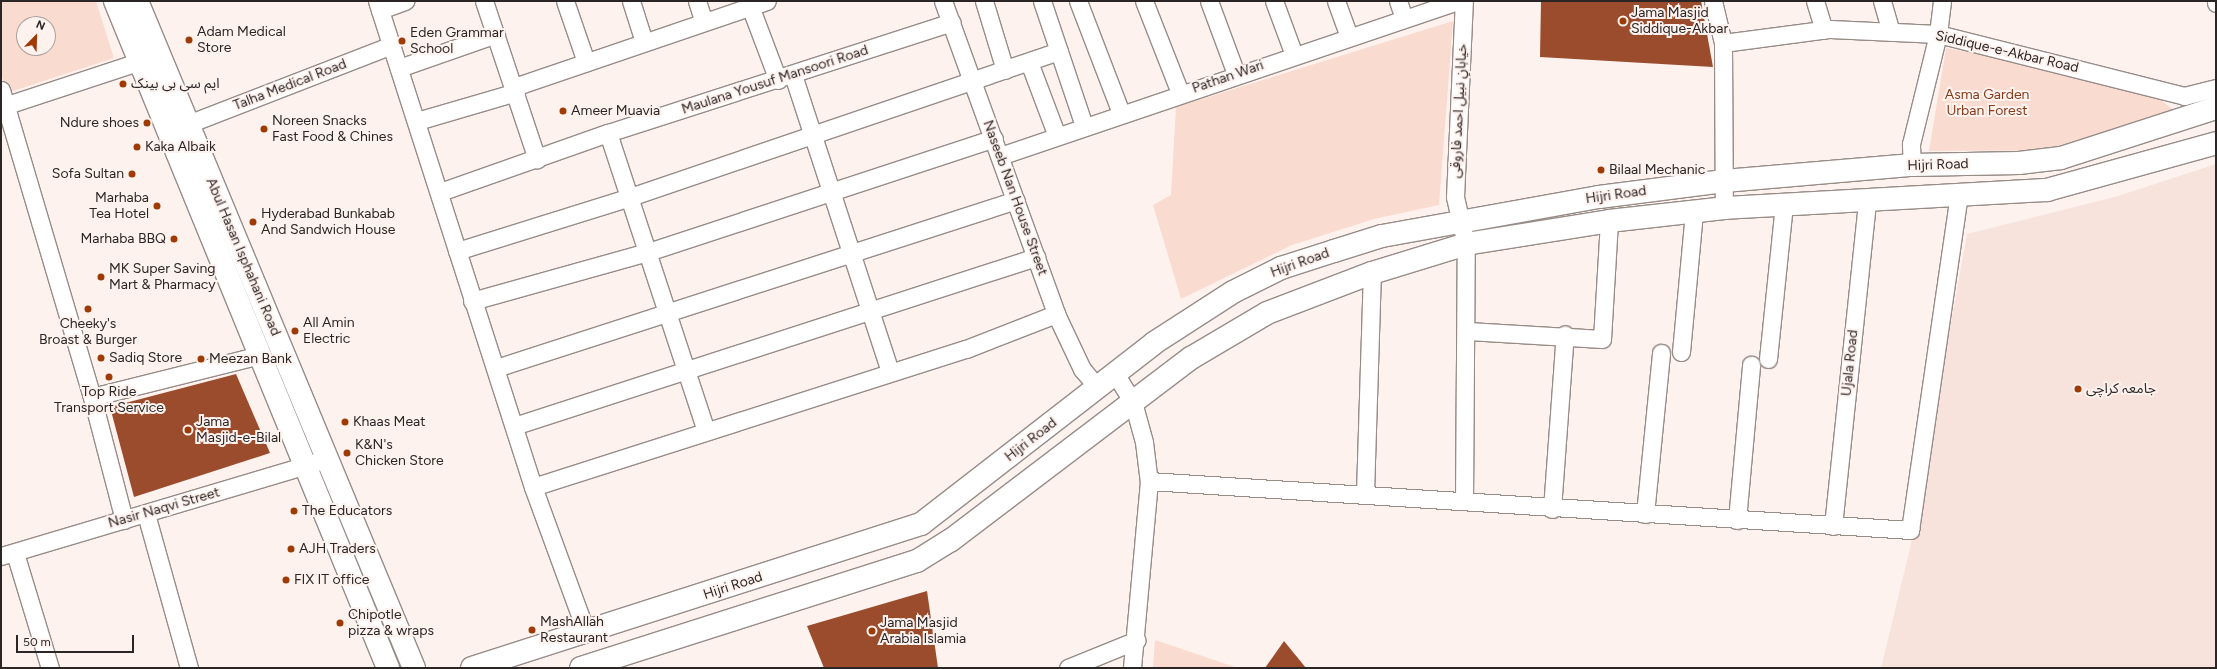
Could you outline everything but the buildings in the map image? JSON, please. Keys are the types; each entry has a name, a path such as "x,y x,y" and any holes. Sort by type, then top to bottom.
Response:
{"main road":[{"name":"Abul Hasan Isphahani Road","path":"115,1 138,62 306,466 388,668"},
{"name":"Abul Hasan Isphahani Road","path":"137,1 414,668"},
{"name":"Hijri Road","path":"472,668 921,524 1116,375 1154,343 1233,292 1282,268 1382,236 1599,197 1724,181 1912,166 2019,164 2061,158 2216,108"},
{"name":"Hijri Road","path":"582,668 917,561 951,540 1192,358 1267,312 1372,273 1466,244 1609,220 1724,208 1929,198 2047,190 2216,143"},
{"path":"1912,166 1929,198"},
{"path":"1897,199 1912,166"}],"street":[{"path":"405,1 379,5 440,192 472,301 496,368 533,487 586,632"},
{"path":"484,1 515,89 537,159"},
{"path":"565,1 586,62"},
{"path":"631,1 644,42"},
{"path":"697,1 704,22"},
{"path":"417,121 515,89 586,62 767,1"},
{"name":"Naseeb Nan House Street","path":"943,1 994,138 1056,314 1082,369 1098,388"},
{"path":"984,1 1005,70"},
{"path":"1042,1 1084,126"},
{"path":"1078,1 1121,112"},
{"path":"1144,1 1180,93"},
{"path":"1209,1 1236,74"},
{"path":"1274,1 1294,55"},
{"path":"1336,1 1349,36"},
{"path":"1398,1 1404,18"},
{"name":"Pathan Wari","path":"1000,156 1121,112 1458,1"},
{"name":"خیابانِ نبیل احمد فاروقی","path":"1464,1 1455,197 1462,221 1466,244 1468,331 1464,501"},
{"path":"1713,1 1723,44 1724,208"},
{"path":"1815,1 1824,30"},
{"path":"1882,1 1891,32"},
{"path":"1912,166 1911,144 1938,34 1942,1"},
{"path":"750,6 813,136 890,371"},
{"name":"Maulana Yousuf Mansoori Road","path":"440,192 608,133 785,77 951,22"},
{"name":"Siddique-e-Akbar Road","path":"1723,44 1824,30 1938,34 2184,96 2216,88"},
{"path":"399,68 496,34"},
{"name":"Talha Medical Road","path":"188,124 392,45"},
{"path":"457,251 630,197 973,82 1059,51"},
{"path":"124,520 92,397 3,101 138,62"},
{"path":"1029,62 1057,136"},
{"path":"608,133 706,431"},
{"path":"472,301 648,252 994,138"},
{"path":"1149,482 1365,493 1552,509 1910,530 1959,196"},
{"path":"496,368 1016,200"},
{"name":"Ujala Road","path":"1833,526 1867,201"},
{"path":"1768,359 1784,205"},
{"path":"1682,352 1694,211"},
{"path":"1468,331 1565,334 1602,338 1609,220"},
{"path":"514,426 1036,257"},
{"path":"1365,493 1372,273"},
{"path":"533,487 890,371 966,349 1056,314"},
{"path":"1552,509 1565,334"},
{"path":"1645,514 1661,353"},
{"path":"92,397 260,355"},
{"path":"1737,520 1751,365"},
{"path":"1116,375 1133,402 1144,442 1149,482 1137,640 1132,668"},
{"name":"Nasir Naqvi Street","path":"8,555 306,466 326,458"},
{"path":"146,514 189,668"},
{"path":"8,555 50,668"},
{"path":"1068,668 1137,640"}],"shaded area":[{"name":"جامعہ کراچی","path":"2216,164 2216,668 1881,668 1911,544 1967,234 2118,196"}],"green space":[{"path":"1,1 96,1 114,58 7,93 1,74"},
{"path":"1453,21 1439,205 1374,219 1292,245 1181,299 1153,205 1171,195 1176,107"},
{"name":"Asma Garden Urban Forest","path":"1946,48 2023,62 2149,91 2175,111 2060,150 1929,151"},
{"path":"1155,640 1238,668 1153,668"}],"place":[{"name":"Jama Masjid Siddique-Akbar","path":"1623,21"},
{"name":"Adam Medical Store","path":"189,40"},
{"name":"Eden Grammar School","path":"402,41"},
{"name":"ایم سی بی بینک","path":"123,84"},
{"name":"Ameer Muavia","path":"563,111"},
{"name":"Ndure shoes","path":"147,123"},
{"name":"Noreen Snacks Fast Food & Chines","path":"264,129"},
{"name":"Kaka Albaik","path":"137,147"},
{"name":"Bilaal Mechanic","path":"1601,170"},
{"name":"Sofa Sultan","path":"132,174"},
{"name":"Marhaba Tea Hotel","path":"157,206"},
{"name":"Hyderabad Bunkabab And Sandwich House","path":"253,222"},
{"name":"Marhaba BBQ","path":"174,239"},
{"name":"MK Super Saving Mart & Pharmacy","path":"101,277"},
{"name":"Cheeky's Broast & Burger","path":"88,309"},
{"name":"All Amin Electric","path":"295,331"},
{"name":"Sadiq Store","path":"101,358"},
{"name":"Meezan Bank","path":"201,359"},
{"name":"Top Ride Transport Service","path":"109,377"},
{"name":"جامعہ کراچی","path":"2078,389"},
{"name":"Khaas Meat","path":"345,422"},
{"name":"Jama Masjid-e-Bilal","path":"188,430"},
{"name":"K&N's Chicken Store","path":"347,453"},
{"name":"The Educators","path":"294,511"},
{"name":"AJH Traders","path":"291,549"},
{"name":"FIX IT office","path":"286,580"},
{"name":"Chipotle pizza & wraps","path":"340,623"},
{"name":"MashAllah Restaurant","path":"532,630"},
{"name":"Jama Masjid Arabia Islamia","path":"872,631"}]}
